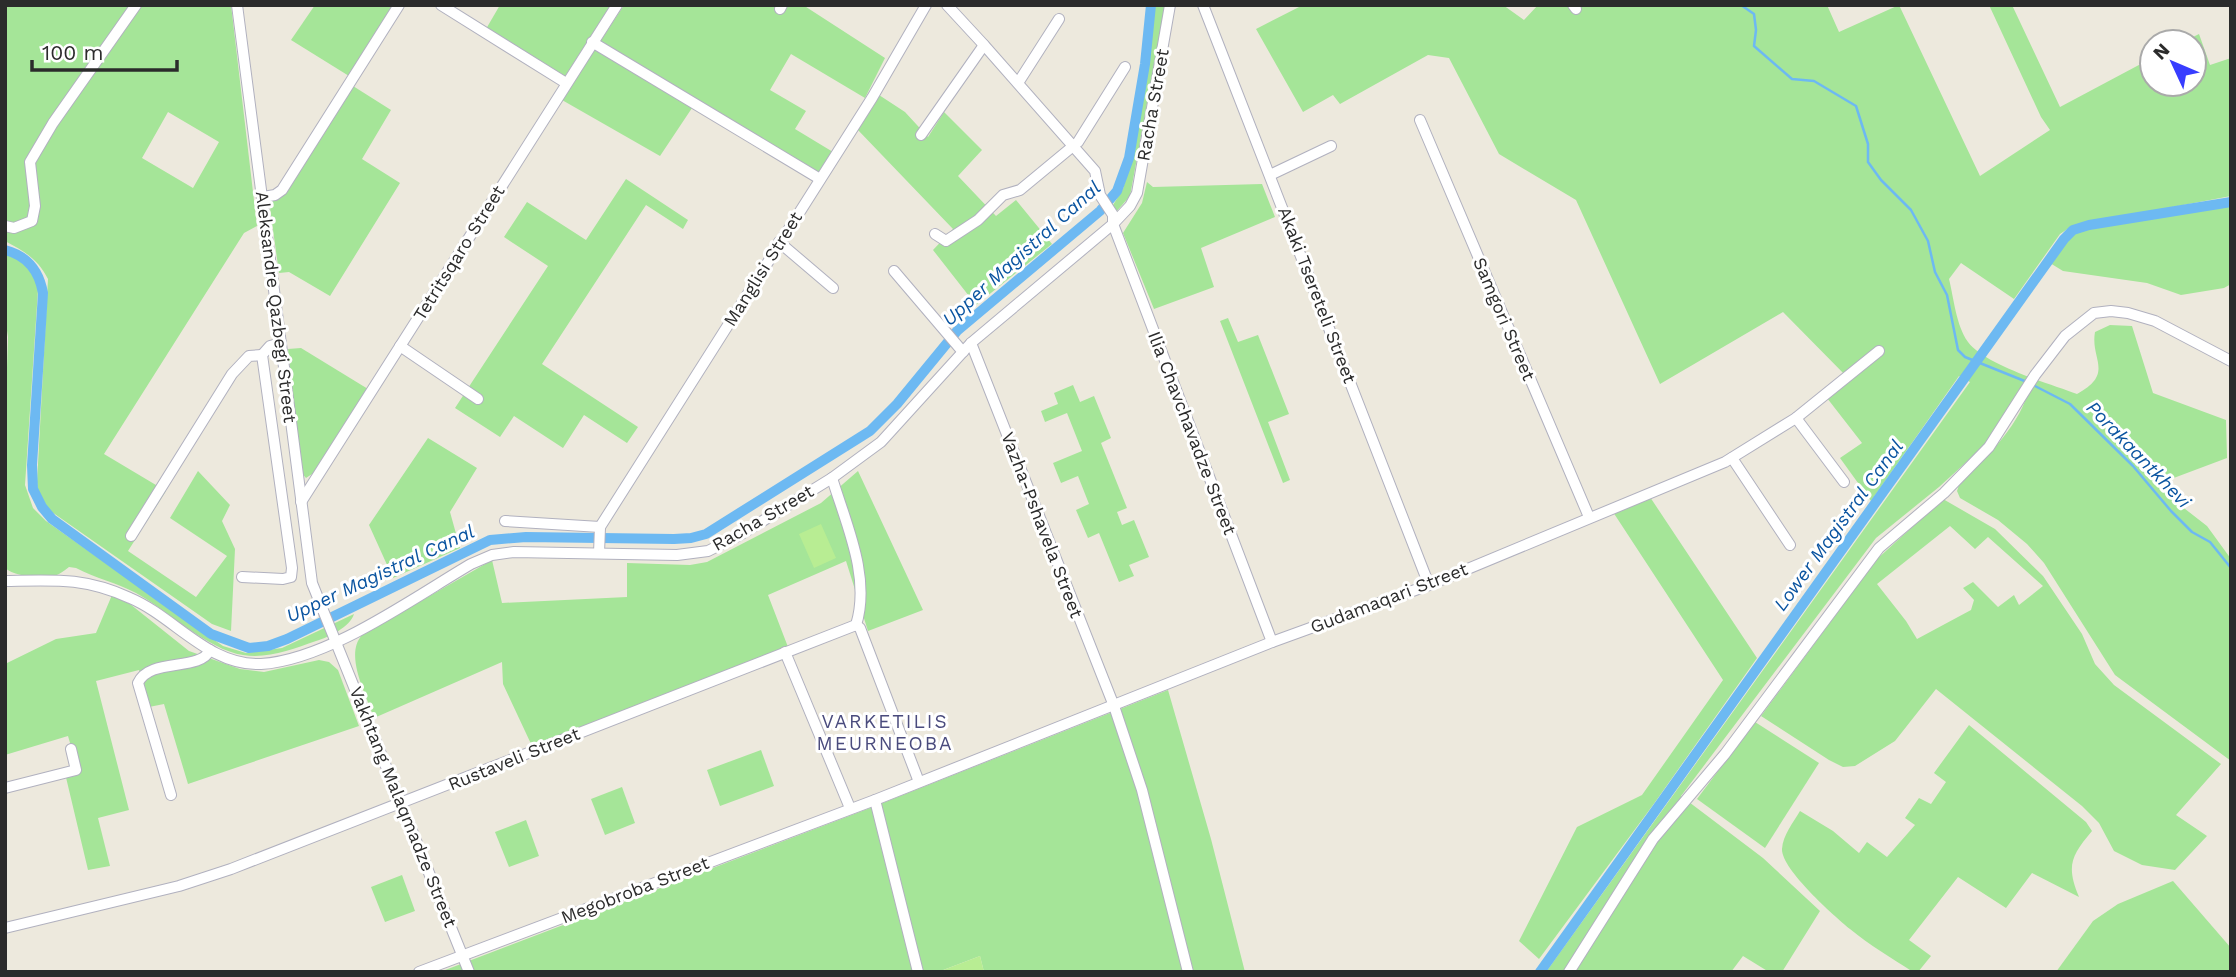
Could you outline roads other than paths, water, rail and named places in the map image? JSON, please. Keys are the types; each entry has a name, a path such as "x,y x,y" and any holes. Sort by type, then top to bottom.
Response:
{"street":[{"path":"5,226 14,228 32,221 35,206 30,162 53,123 136,5"},
{"name":"Aleksandre Qazbegi Street","path":"237,5 312,583 321,607"},
{"path":"263,197 275,195 282,190 399,5"},
{"path":"442,5 566,83"},
{"name":"Tetritsqaro Street","path":"301,502 617,5"},
{"name":"Manglisi Street","path":"599,529 872,98 926,5"},
{"name":"Ilia Chavchavadze Street","path":"947,5 1095,170 1100,195 1113,219 1272,642"},
{"name":"Racha Street","path":"5,581 69,579 107,589 149,608 210,650 239,662 259,664 282,661 336,638 492,555 599,550 677,555 708,551 740,535 832,478 881,442 971,343 1130,206 1137,193 1170,5"},
{"name":"Akaki Tsereteli Street","path":"1203,5 1429,585"},
{"path":"1018,83 1059,19"},
{"path":"592,42 820,179"},
{"path":"921,135 984,44"},
{"path":"935,234 946,242 978,220 1003,195 1020,190 1073,146 1125,67"},
{"name":"Samgori Street","path":"1420,120 1589,517"},
{"path":"1270,175 1331,146"},
{"path":"779,242 833,288"},
{"path":"894,271 963,352"},
{"path":"1569,972 1653,839 1725,754 1879,548 1944,493 1989,447 2035,375 2065,337 2094,313 2128,313 2155,321 2231,361"},
{"path":"131,536 232,374 249,356 262,355 270,346 281,343"},
{"name":"Vazha-Pshavela Street","path":"971,343 1114,706 1142,790 1188,972"},
{"path":"400,346 478,399"},
{"name":"Gudamaqari Street","path":"875,800 1272,642 1429,585 1732,458 1796,418 1879,351"},
{"path":"242,577 282,579 291,577 292,568 262,355"},
{"path":"1796,418 1844,482"},
{"path":"1732,458 1790,545"},
{"path":"832,478 852,537 862,602 856,625 860,628 919,782"},
{"path":"505,521 599,529 599,550"},
{"name":"Vakhtang Malaqmadze Street","path":"321,607 336,638 469,972"},
{"name":"Rustaveli Street","path":"5,928 179,886 231,869 856,625"},
{"path":"171,795 138,683 148,671 203,658 210,650"},
{"path":"785,652 850,808"},
{"path":"5,788 76,770 71,749"},
{"path":"875,800 918,972"},
{"name":"Megobroba Street","path":"419,972 875,800"}],"waterway":[{"name":"Upper Magistral Canal","path":"5,250 20,256 31,265 39,278 43,293 32,465 33,489 42,507 52,519 211,634 249,648 268,646 490,540 526,537 674,539 706,534 870,431 897,404 957,331 1100,211 1117,191 1129,158 1145,64 1151,5"},
{"name":"Porakaantkhevi","path":"1741,5 1754,14 1754,46 1792,79 1814,81 1856,106 1868,144 1868,162 1881,180 1911,210 1928,241 1935,272 1947,295 1958,350 1965,357 2027,382"},
{"name":"Lower Magistral Canal","path":"1540,972 2064,239 2073,230 2089,225 2231,202"},
{"name":"Porakaantkhevi","path":"2033,385 2070,404 2133,466 2192,532 2210,542 2231,568"}],"district":[{"name":"VARKETILIS MEURNEOBA","path":"885,732"}]}
